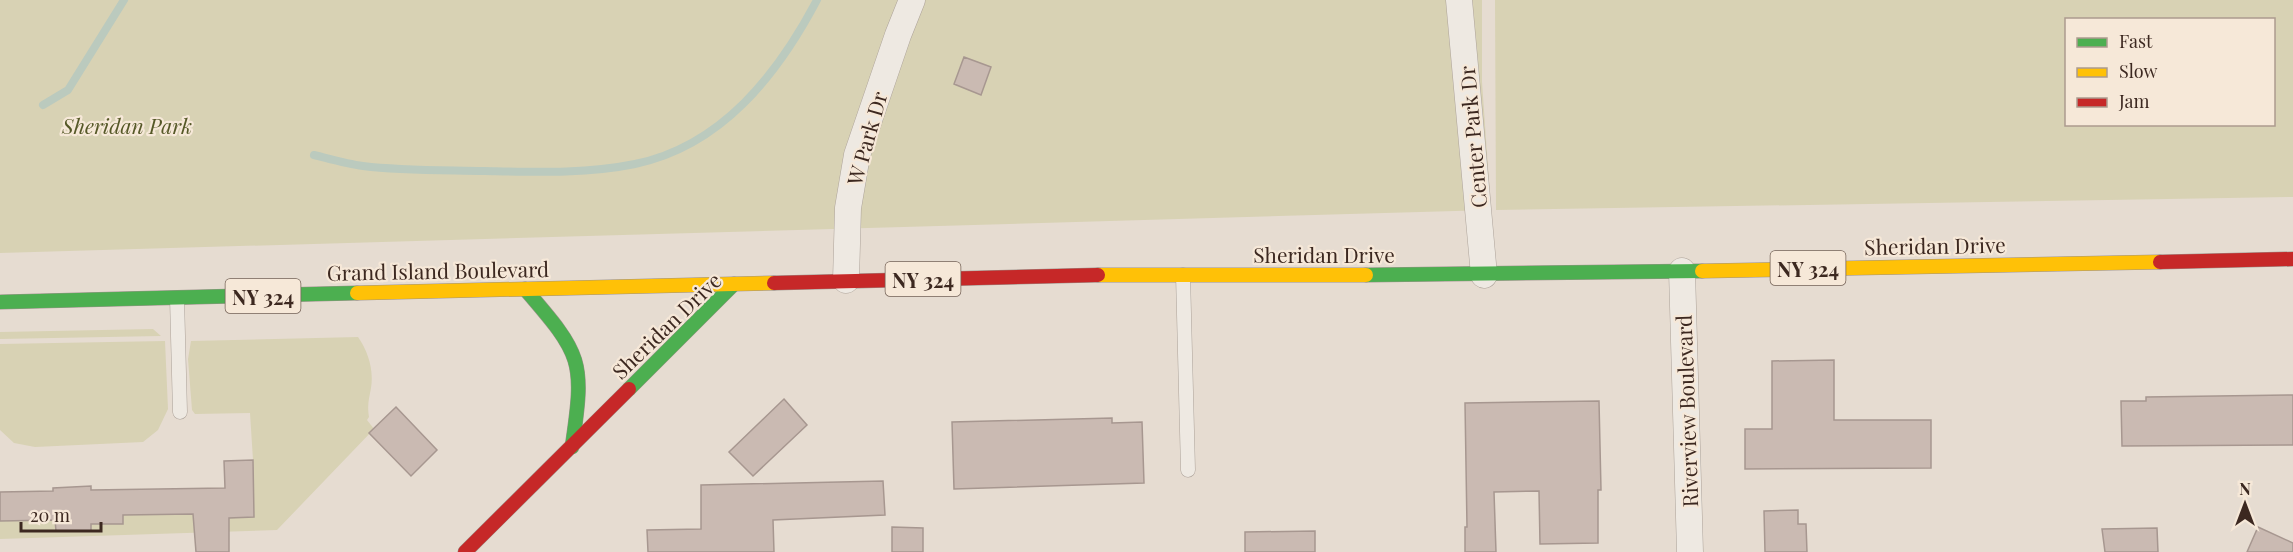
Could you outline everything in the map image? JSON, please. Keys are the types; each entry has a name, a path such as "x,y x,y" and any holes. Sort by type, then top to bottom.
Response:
{"main road":[{"name":"Sheridan Drive","path":"465,552 734,284 1183,275 1484,275 2293,259"},
{"name":"Grand Island Boulevard","path":"0,302 734,284"},
{"path":"525,289 561,332 574,353 579,370 579,394 572,447"}],"street":[{"name":"W Park Dr","path":"846,280 848,208 857,155 912,0"},
{"name":"Center Park Dr","path":"1459,0 1484,275"},
{"name":"Riverview Boulevard","path":"1682,271 1690,552"}],"lane":[{"path":"1183,275 1188,470"},
{"path":"177,298 180,412"}],"green space":[{"name":"Sheridan Park","path":"0,0 1482,0 1482,82 1491,210 0,253"},
{"path":"1495,0 2293,0 2293,197 1496,210"},
{"path":"153,329 161,336 0,339 0,332"},
{"path":"358,337 365,348 371,368 372,381 367,420 374,429 277,530 0,539 0,521 55,520 56,531 90,531 91,524 123,524 123,515 193,514 194,518 254,517 250,413 195,414 192,410 188,359 191,341"},
{"path":"165,341 168,409 158,430 143,442 35,447 14,443 0,430 0,344"}],"building":[{"path":"964,57 991,67 981,95 954,84"},
{"path":"1834,360 1834,420 1931,420 1931,468 1745,469 1745,429 1772,429 1772,361"},
{"path":"2293,395 2293,445 2122,446 2121,401 2146,401 2146,397"},
{"path":"784,399 807,425 753,476 729,452"},
{"path":"1599,401 1601,490 1598,490 1598,543 1540,544 1539,491 1494,492 1496,552 1465,552 1465,527 1467,527 1465,403"},
{"path":"396,407 437,450 411,476 369,433"},
{"path":"1112,418 1112,423 1142,422 1144,483 954,489 952,422"},
{"path":"253,460 254,517 229,518 229,552 196,552 193,514 123,515 123,524 91,524 91,531 56,531 55,520 0,521 0,492 53,491 53,488 91,486 91,490 225,488 224,461"},
{"path":"883,481 885,515 773,520 774,552 648,552 647,530 701,529 701,485"},
{"path":"1798,510 1798,524 1806,524 1807,552 1765,552 1764,511"},
{"path":"892,527 923,528 923,552 892,552"},
{"path":"2258,527 2293,543 2293,552 2247,552"},
{"path":"2157,528 2158,552 2105,552 2102,529"},
{"path":"1315,531 1315,552 1245,552 1245,532"}],"waterway":[{"path":"43,105 68,90 124,0"},
{"path":"314,155 357,165 393,169 542,172 617,167 666,155 695,141 721,124 744,103 784,54 802,28 817,0"}],"traffic: fast":[{"path":"1366,275 1702,271"},
{"path":"629,389 734,284"},
{"path":"525,289 558,329 575,360 578,395 572,447"},
{"path":"0,302 357,293"}],"traffic: slow":[{"path":"1702,271 2160,262"},
{"path":"1098,275 1366,275"},
{"path":"357,293 774,283"}],"traffic: jam":[{"path":"2160,262 2293,259"},
{"path":"774,283 1098,275"},
{"path":"465,552 629,389"}]}
